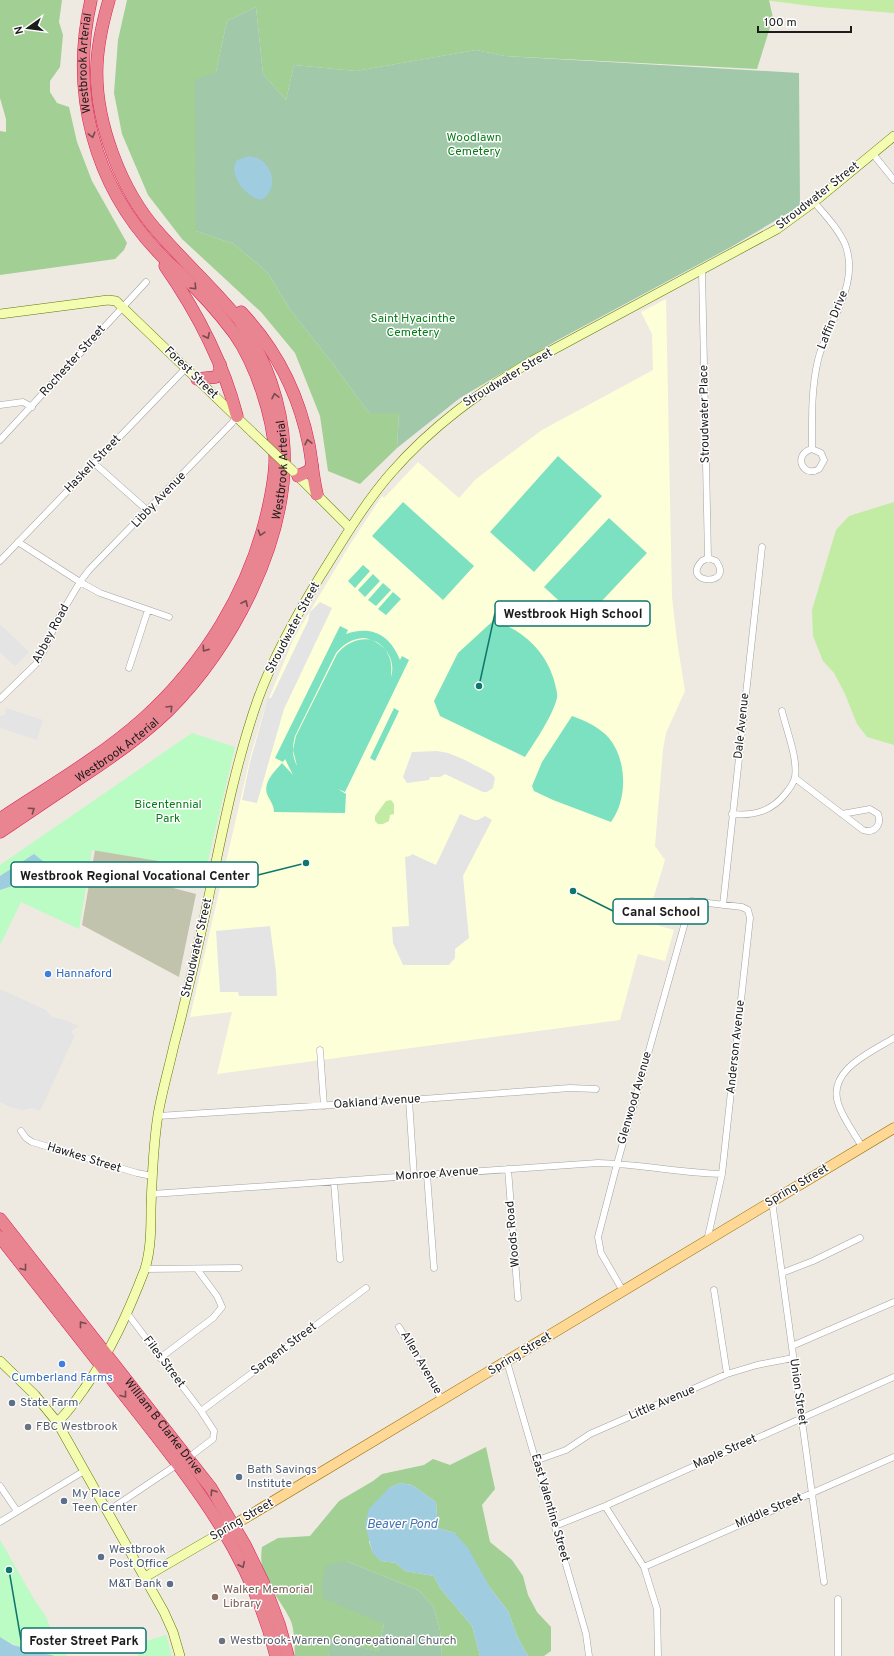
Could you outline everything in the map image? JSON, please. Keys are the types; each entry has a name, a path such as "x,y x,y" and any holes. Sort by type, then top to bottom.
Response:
{"highway":[{"name":"Westbrook Arterial","path":"0,819 111,745 144,718 178,684 206,648 235,600 250,566 262,532 270,499 275,454 266,405 255,371 247,353 220,315 183,276 159,254 120,203 101,162 91,134 86,112 83,75 86,22 91,0"},
{"name":"Westbrook Arterial","path":"0,832 120,752 185,693 215,654 244,607 260,571 276,522 283,484 284,450 282,428 274,389 257,349 239,320 206,282 155,229 131,194 114,157 103,120 97,80 101,31 109,0"},
{"path":"159,254 200,323 220,364 230,392 236,416"},
{"path":"206,282 228,299 249,320 278,363 292,390 300,410 308,439 317,494"},
{"path":"198,379 216,377 220,371 220,364"},
{"path":"296,473 309,471 312,464"},
{"name":"William B Clarke Drive","path":"0,1219 103,1360"},
{"name":"William B Clarke Drive","path":"0,1237 103,1360 183,1461 201,1494 229,1528 263,1582 279,1624 288,1656"},
{"name":"William B Clarke Drive","path":"229,1528 255,1591 270,1632 276,1656"}],"main road":[{"name":"Stroudwater Street","path":"57,1422 66,1414 115,1340 145,1269 150,1239 152,1176 158,1116 204,921 227,810 258,700 275,656 304,603 350,528 390,473 433,430 468,401 532,362 777,229 814,202 894,136"},
{"name":"Forest Street","path":"0,314 108,300 116,301 123,306 296,473 350,528"},
{"name":"Spring Street","path":"145,1577 507,1362 894,1128"},
{"path":"0,1361 35,1395 57,1422 164,1612 173,1632 180,1656"}],"street":[{"path":"873,154 894,180"},
{"name":"Laffin Drive","path":"812,449 811,415 817,365 821,349 846,288 849,265 844,243 833,224 814,202"},
{"name":"Stroudwater Place","path":"702,270 708,558"},
{"name":"Rochester Street","path":"0,440 146,282"},
{"name":"Haskell Street","path":"0,561 186,368"},
{"path":"0,405 23,402 32,407"},
{"name":"Libby Avenue","path":"80,582 89,570 232,423 236,416"},
{"path":"94,462 148,511"},
{"path":"18,542 80,582 100,593 169,616"},
{"name":"Dale Avenue","path":"723,905 762,547"},
{"name":"Abbey Road","path":"0,699 36,664 58,619 80,582"},
{"path":"129,668 148,610"},
{"path":"732,814 755,814 769,809 785,795 795,778 794,760 782,711"},
{"path":"795,778 842,814 866,831 875,829 879,823 878,814 870,809 842,814"},
{"name":"Anderson Avenue","path":"691,901 745,908 748,910 750,918 722,1174 707,1241"},
{"name":"Glenwood Avenue","path":"624,1291 601,1253 598,1237 691,901"},
{"path":"862,1147 838,1106 837,1089 840,1077 849,1066 894,1038"},
{"path":"320,1050 324,1106"},
{"name":"Oakland Avenue","path":"158,1116 324,1106 570,1088 596,1089"},
{"path":"409,1100 414,1176"},
{"name":"Hawkes Street","path":"21,1131 26,1138 32,1142 136,1173 152,1176"},
{"name":"Monroe Avenue","path":"152,1194 598,1163 707,1174 722,1174"},
{"name":"Woods Road","path":"508,1169 518,1298"},
{"path":"427,1175 434,1268"},
{"path":"334,1182 340,1259"},
{"name":"Union Street","path":"772,1201 824,1582"},
{"path":"782,1273 860,1238"},
{"path":"145,1269 239,1268"},
{"path":"160,1358 213,1318 222,1307 217,1296 197,1269"},
{"name":"Sargent Street","path":"201,1411 366,1288"},
{"path":"714,1290 727,1374"},
{"path":"792,1346 894,1302"},
{"name":"Files Street","path":"127,1313 212,1427 214,1436 209,1442 183,1461"},
{"name":"Allen Avenue","path":"399,1327 442,1400"},
{"name":"Little Avenue","path":"536,1461 566,1450 590,1434 727,1374 757,1365 794,1358"},
{"name":"East Valentine Street","path":"507,1362 586,1634 589,1656"},
{"name":"Maple Street","path":"555,1526 604,1506 894,1377"},
{"name":"Middle Street","path":"644,1567 894,1457"},
{"path":"108,1511 183,1461"},
{"path":"0,1522 84,1471"},
{"path":"0,1486 17,1511"},
{"path":"604,1506 644,1567 657,1609 658,1656"},
{"path":"838,1599 838,1656"}],"shaded area":[{"path":"666,299 672,597 685,691 666,733 663,749 655,846 665,860 646,922 674,930 665,961 638,954 620,1020 217,1074 232,1012 190,1017 251,754 265,708 294,638 349,546 382,496 384,498 418,462 459,498 476,479 542,430 653,370 652,334 641,312"},
{"path":"320,602 332,608 284,709 257,803 242,800 250,762 268,698 271,698 308,621 310,612"},
{"path":"0,624 29,652 15,666 0,652"},
{"path":"6,708 43,720 37,740 0,728 0,716 5,715"},
{"path":"437,751 448,753 463,759 492,774 495,778 493,788 487,792 483,792 445,774 440,777 430,777 429,780 407,783 403,777 412,752"},
{"path":"460,814 474,820 478,820 485,816 492,820 463,876 469,938 455,949 455,958 449,965 403,965 393,943 392,927 409,926 405,857 412,854 436,865"},
{"path":"95,850 161,860 158,884 196,894 179,977 82,925"},
{"path":"270,926 276,972 277,996 239,996 238,992 220,992 216,931"},
{"path":"0,989 46,1010 52,1017 65,1020 79,1026 70,1032 75,1035 40,1111 33,1108 22,1110 13,1108 0,1102"}],"green space":[{"path":"0,0 62,0 59,22 63,35 60,67 50,81 50,92 57,103 69,107 77,142 92,181 127,243 124,250 115,259 0,275 0,131 6,132 6,119 0,98"},
{"path":"127,0 769,0 773,18 757,69 505,56 476,50 356,71 294,65 286,100 263,74 256,7 227,21 216,72 196,231 234,244 268,273 289,308 369,413 399,413 397,448 360,484 328,471 320,416 295,353 261,312 182,239 148,195 122,134 114,93 118,40"},
{"path":"764,0 894,0 894,13 819,7"},
{"name":"Woodlawn Cemetery","path":"256,7 263,74 286,100 294,65 356,71 476,50 505,56 799,73 800,206 731,247 556,341 460,398 397,448 399,413 369,413 289,308 268,273 234,244 196,231 195,80 216,72 227,21"},
{"path":"558,456 602,496 534,572 490,532"},
{"path":"403,502 474,566 443,600 372,536"},
{"path":"894,502 894,745 867,737 857,724 845,694 834,673 823,661 813,636 812,610 836,530 849,516"},
{"path":"609,518 647,553 582,622 544,587"},
{"path":"363,565 370,571 355,588 348,581"},
{"path":"373,574 380,581 365,597 358,590"},
{"path":"383,583 391,590 376,606 368,600"},
{"path":"393,592 401,599 386,615 378,609"},
{"path":"494,620 514,630 532,643 545,660 554,680 557,694 555,705 525,757 440,716 434,701 458,653"},
{"path":"340,626 348,630 346,634 364,631 379,634 391,644 400,660 402,656 409,660 345,792 338,789 346,794 345,813 274,812 273,805 266,790 268,781 282,763 293,775 285,759 283,762 275,758","holes":["364,638 372,640 358,640 350,643 337,654 296,736 293,750 295,736 336,653 352,641","386,650 392,663 391,677 391,661","293,750 297,766 294,759"]},
{"path":"394,708 399,711 375,761 370,758"},
{"path":"572,716 592,725 605,734 615,747 619,757 622,768 623,791 617,813 611,822 553,800 534,791 532,786 542,762"},
{"name":"Bicentennial Park","path":"192,733 235,747 206,869 92,850 79,929 21,902 0,945 0,865"},
{"path":"391,800 394,804 394,814 390,815 389,821 383,824 378,824 375,821 375,816 386,801"},
{"path":"486,1447 495,1489 482,1505 490,1542 512,1560 523,1576 528,1595 537,1612 551,1627 551,1651 544,1656 528,1656 517,1636 508,1611 491,1589 455,1533 438,1528 436,1502 412,1485 400,1483 389,1488 369,1542 373,1553 381,1561 396,1563 405,1571 434,1576 440,1588 472,1626 480,1656 442,1656 440,1630 433,1606 418,1590 346,1561 384,1624 378,1651 331,1641 328,1656 295,1656 292,1623 265,1578 261,1559 262,1547 278,1538 310,1536 339,1501 382,1474 424,1465 433,1459 450,1465"},
{"path":"0,1540 35,1601 45,1615 59,1647 63,1647 67,1656 50,1655 32,1651 15,1645 0,1637"},
{"path":"346,1561 418,1590 433,1606 440,1630 442,1656 328,1656 330,1640 378,1651 384,1624 323,1598 322,1585 326,1565"},
{"path":"166,1635 172,1656 138,1656 137,1644"}],"water":[{"path":"249,156 256,157 266,164 271,175 272,186 270,191 261,200 250,195 240,185 235,172 237,160"},
{"path":"34,854 49,866 38,874 26,888 18,884 0,890 0,876"},
{"name":"Beaver Pond","path":"400,1483 412,1485 436,1502 438,1528 455,1533 468,1548 491,1589 508,1611 517,1636 528,1656 480,1656 472,1626 440,1588 434,1576 405,1571 396,1563 381,1561 373,1554 365,1525 369,1509 389,1488"},
{"path":"0,1637 13,1645 55,1656 0,1656"}],"place":[{"name":"Westbrook High School","path":"479,686"},
{"name":"Westbrook Regional Vocational Center","path":"306,863"},
{"name":"Canal School","path":"573,891"},
{"name":"Hannaford","path":"48,974"},
{"name":"Cumberland Farms","path":"62,1364"},
{"name":"State Farm","path":"12,1403"},
{"name":"FBC Westbrook","path":"28,1427"},
{"name":"Bath Savings Institute","path":"239,1477"},
{"name":"My Place Teen Center","path":"64,1501"},
{"name":"Westbrook Post Office","path":"101,1557"},
{"name":"Foster Street Park","path":"9,1570"},
{"name":"M&T Bank","path":"170,1584"},
{"name":"Walker Memorial Library","path":"215,1597"},
{"name":"Westbrook-Warren Congregational Church","path":"222,1641"}],"park label":[{"name":"Saint Hyacinthe Cemetery","path":"413,326"}]}
